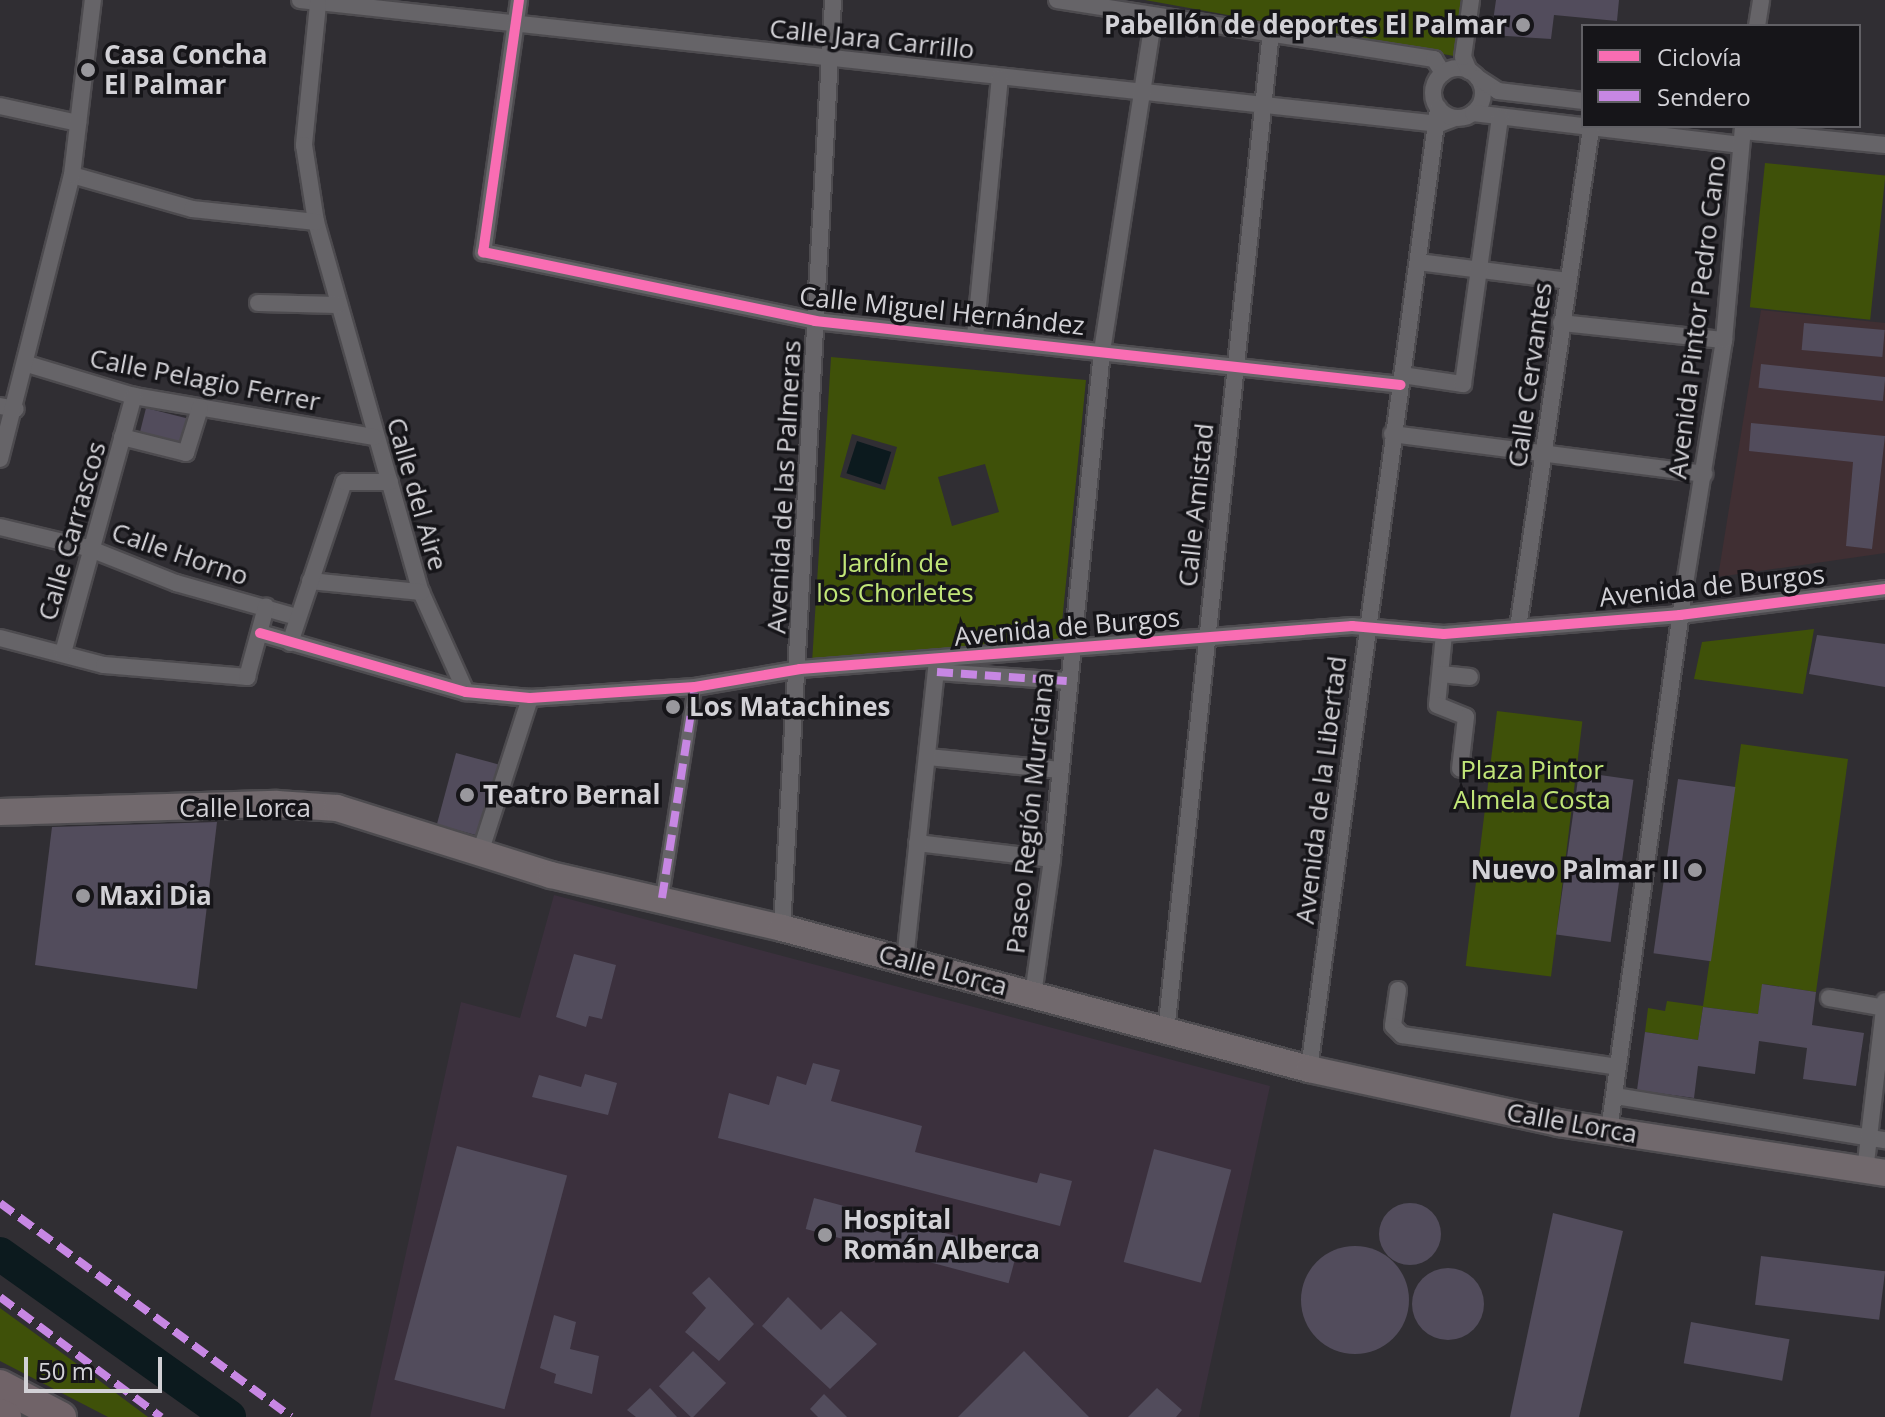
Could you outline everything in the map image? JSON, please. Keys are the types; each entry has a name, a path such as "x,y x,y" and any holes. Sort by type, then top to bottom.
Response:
{"highway":[{"path":"0,1385 61,1417"},
{"path":"0,1414 6,1417"}],"main road":[{"name":"Calle Lorca","path":"0,812 277,804 337,808 551,875 662,898 782,928 1309,1069 1609,1131 1875,1172"}],"street":[{"path":"0,459 8,407 27,364 72,175 93,0"},
{"name":"Calle Jara Carrillo","path":"300,0 1000,78 1438,116"},
{"path":"516,24 519,0"},
{"name":"Avenida de las Palmeras","path":"782,928 800,669 833,0"},
{"path":"1057,0 1434,59 1498,91 1581,101"},
{"path":"1471,0 1461,70 1433,90 1438,116 1455,118 1473,113 1581,128"},
{"path":"1757,24 1761,0"},
{"name":"Calle del Aire","path":"318,4 304,145 316,222 421,592 466,692"},
{"name":"Paseo Región Murciana","path":"1033,995 1052,859 1070,648 1102,351 1140,91 1154,17"},
{"name":"Calle Miguel Hernández","path":"516,24 483,252 815,321 1402,380"},
{"name":"Calle Amistad","path":"1166,1032 1271,32"},
{"path":"1461,70 1483,96 1473,113"},
{"path":"975,336 1000,78"},
{"path":"0,106 78,123"},
{"name":"Avenida de la Libertad","path":"1309,1069 1365,629 1438,116"},
{"path":"1402,380 1463,384 1500,118"},
{"path":"1583,128 1742,134 1885,145"},
{"name":"Calle Cervantes","path":"1518,628 1591,129"},
{"name":"Avenida Pintor Pedro Cano","path":"1609,1131 1680,615 1724,340 1742,134"},
{"path":"72,175 192,209 316,222"},
{"path":"1418,262 1568,281"},
{"path":"258,303 338,305"},
{"path":"1561,323 1724,340"},
{"name":"Calle Pelagio Ferrer","path":"27,364 134,396 375,437"},
{"path":"122,437 134,396"},
{"name":"Calle Carrascos","path":"63,653 88,548 122,437 186,453 200,408"},
{"path":"1392,434 1704,474"},
{"path":"290,643 344,482 390,482"},
{"name":"Calle Horno","path":"0,527 88,548 176,583 297,617"},
{"path":"310,581 421,592"},
{"name":"Avenida de Burgos","path":"260,633 466,692 530,698 695,687 800,669 937,666 1070,648 1206,638 1365,629 1444,634 1680,615 1885,589"},
{"path":"0,638 104,665 247,677 266,607"},
{"path":"1444,634 1437,705 1466,717 1460,769"},
{"path":"905,960 937,666 1067,681"},
{"path":"1441,674 1470,677"},
{"path":"662,898 695,687"},
{"path":"480,853 530,698"},
{"path":"928,757 1060,770"},
{"path":"917,843 1052,859"},
{"path":"1398,990 1393,1026 1402,1035 1618,1067"},
{"path":"1829,998 1885,1006 1875,1172"},
{"name":"Calle Lorca","path":"1615,1096 1877,1140"}],"shaded area":[{"path":"1761,310 1885,323 1885,553 1718,577"},
{"path":"857,441 891,452 881,484 846,473"},
{"name":"Hospital Román Alberca","path":"554,895 1270,1086 1199,1417 370,1417 461,1002 520,1018"}],"green space":[{"path":"1145,0 1461,0 1454,56"},
{"path":"1765,163 1885,176 1870,320 1750,307"},
{"name":"Jardín de los Chorletes","path":"831,357 1086,380 1060,643 812,663","holes":["852,434 897,447 885,490 840,477","985,464 999,512 952,526 938,477"]},
{"path":"1814,629 1803,694 1694,679 1702,642"},
{"name":"Plaza Pintor Almela Costa","path":"1497,711 1582,721 1551,977 1466,966"},
{"path":"1741,744 1848,759 1816,992 1763,984 1758,1014 1703,1007 1698,1040 1645,1032 1648,1008 1665,1011 1667,1001 1703,1006"},
{"path":"0,1308 148,1417 108,1417 0,1361"}],"building":[{"path":"1496,0 1619,0 1617,21 1554,15 1551,39 1491,35"},
{"path":"1804,323 1885,330 1882,357 1802,350"},
{"path":"1761,364 1885,377 1883,401 1758,388"},
{"path":"146,408 190,419 183,444 140,433"},
{"path":"1751,423 1885,436 1872,549 1846,546 1853,462 1749,451"},
{"path":"1817,635 1885,644 1885,687 1809,674"},
{"name":"Teatro Bernal","path":"456,753 500,765 481,836 437,824"},
{"path":"1579,772 1633,780 1611,942 1556,934"},
{"name":"Nuevo Palmar II","path":"1678,779 1735,787 1711,961 1654,953"},
{"path":"217,822 197,989 35,965 52,827"},
{"path":"574,954 616,965 602,1019 589,1016 586,1027 556,1017"},
{"path":"1762,984 1816,992 1812,1025 1864,1033 1856,1086 1803,1079 1807,1048 1759,1041 1755,1074 1698,1066 1694,1098 1637,1090 1645,1032 1698,1040 1703,1007 1758,1014"},
{"path":"813,1063 840,1070 831,1101 922,1126 915,1152 1037,1183 1040,1173 1072,1181 1060,1226 718,1138 729,1093 769,1105 777,1076 806,1085"},
{"path":"585,1074 617,1083 608,1115 532,1097 539,1075 581,1087"},
{"path":"457,1146 567,1176 504,1409 394,1380"},
{"path":"1154,1149 1231,1170 1201,1283 1124,1262"},
{"path":"814,1198 1017,1252 1009,1283 806,1229"},
{"path":"1410,1203 1422,1205 1432,1212 1439,1222 1439,1246 1432,1256 1422,1263 1410,1265 1398,1263 1388,1256 1381,1246 1379,1234 1381,1222 1388,1212 1398,1205"},
{"path":"1553,1213 1623,1231 1579,1417 1510,1417"},
{"path":"1355,1246 1376,1250 1393,1262 1405,1279 1409,1300 1405,1321 1393,1338 1376,1350 1355,1354 1334,1350 1317,1338 1305,1321 1301,1300 1305,1279 1317,1262 1334,1250"},
{"path":"1761,1256 1885,1271 1879,1320 1755,1305"},
{"path":"1455,1268 1474,1278 1482,1290 1482,1318 1474,1330 1462,1338 1441,1340 1422,1330 1414,1318 1412,1297 1422,1278 1434,1270"},
{"path":"709,1277 754,1324 719,1361 685,1332 706,1308 692,1293"},
{"path":"788,1297 821,1330 841,1311 877,1344 830,1389 762,1326"},
{"path":"554,1315 576,1322 570,1349 599,1356 592,1394 554,1383 556,1374 540,1368"},
{"path":"1691,1322 1789,1339 1782,1381 1684,1363"},
{"path":"693,1351 726,1383 693,1417 659,1386"},
{"path":"1024,1351 1089,1417 958,1417"},
{"path":"650,1388 677,1417 636,1417 627,1410"},
{"path":"1157,1388 1182,1410 1176,1417 1128,1417"},
{"path":"824,1394 847,1417 818,1417 810,1409"}],"waterway":[{"path":"0,1254 229,1417"}],"marked path":[{"path":"937,672 1067,681"},
{"path":"662,898 695,687"},
{"path":"0,1203 291,1417"},
{"path":"0,1297 161,1417"}],"cycle path":[{"path":"519,0 483,252 815,321 1401,385"},
{"path":"260,633 466,692 530,698 695,687 800,669 1352,626 1444,634 1680,615 1885,589"}],"place":[{"name":"Pabellón de deportes El Palmar","path":"1523,25"},
{"name":"Casa Concha El Palmar","path":"88,70"},
{"name":"Los Matachines","path":"673,707"},
{"name":"Teatro Bernal","path":"467,795"},
{"name":"Nuevo Palmar II","path":"1695,870"},
{"name":"Maxi Dia","path":"83,896"},
{"name":"Hospital Román Alberca","path":"825,1235"}]}
